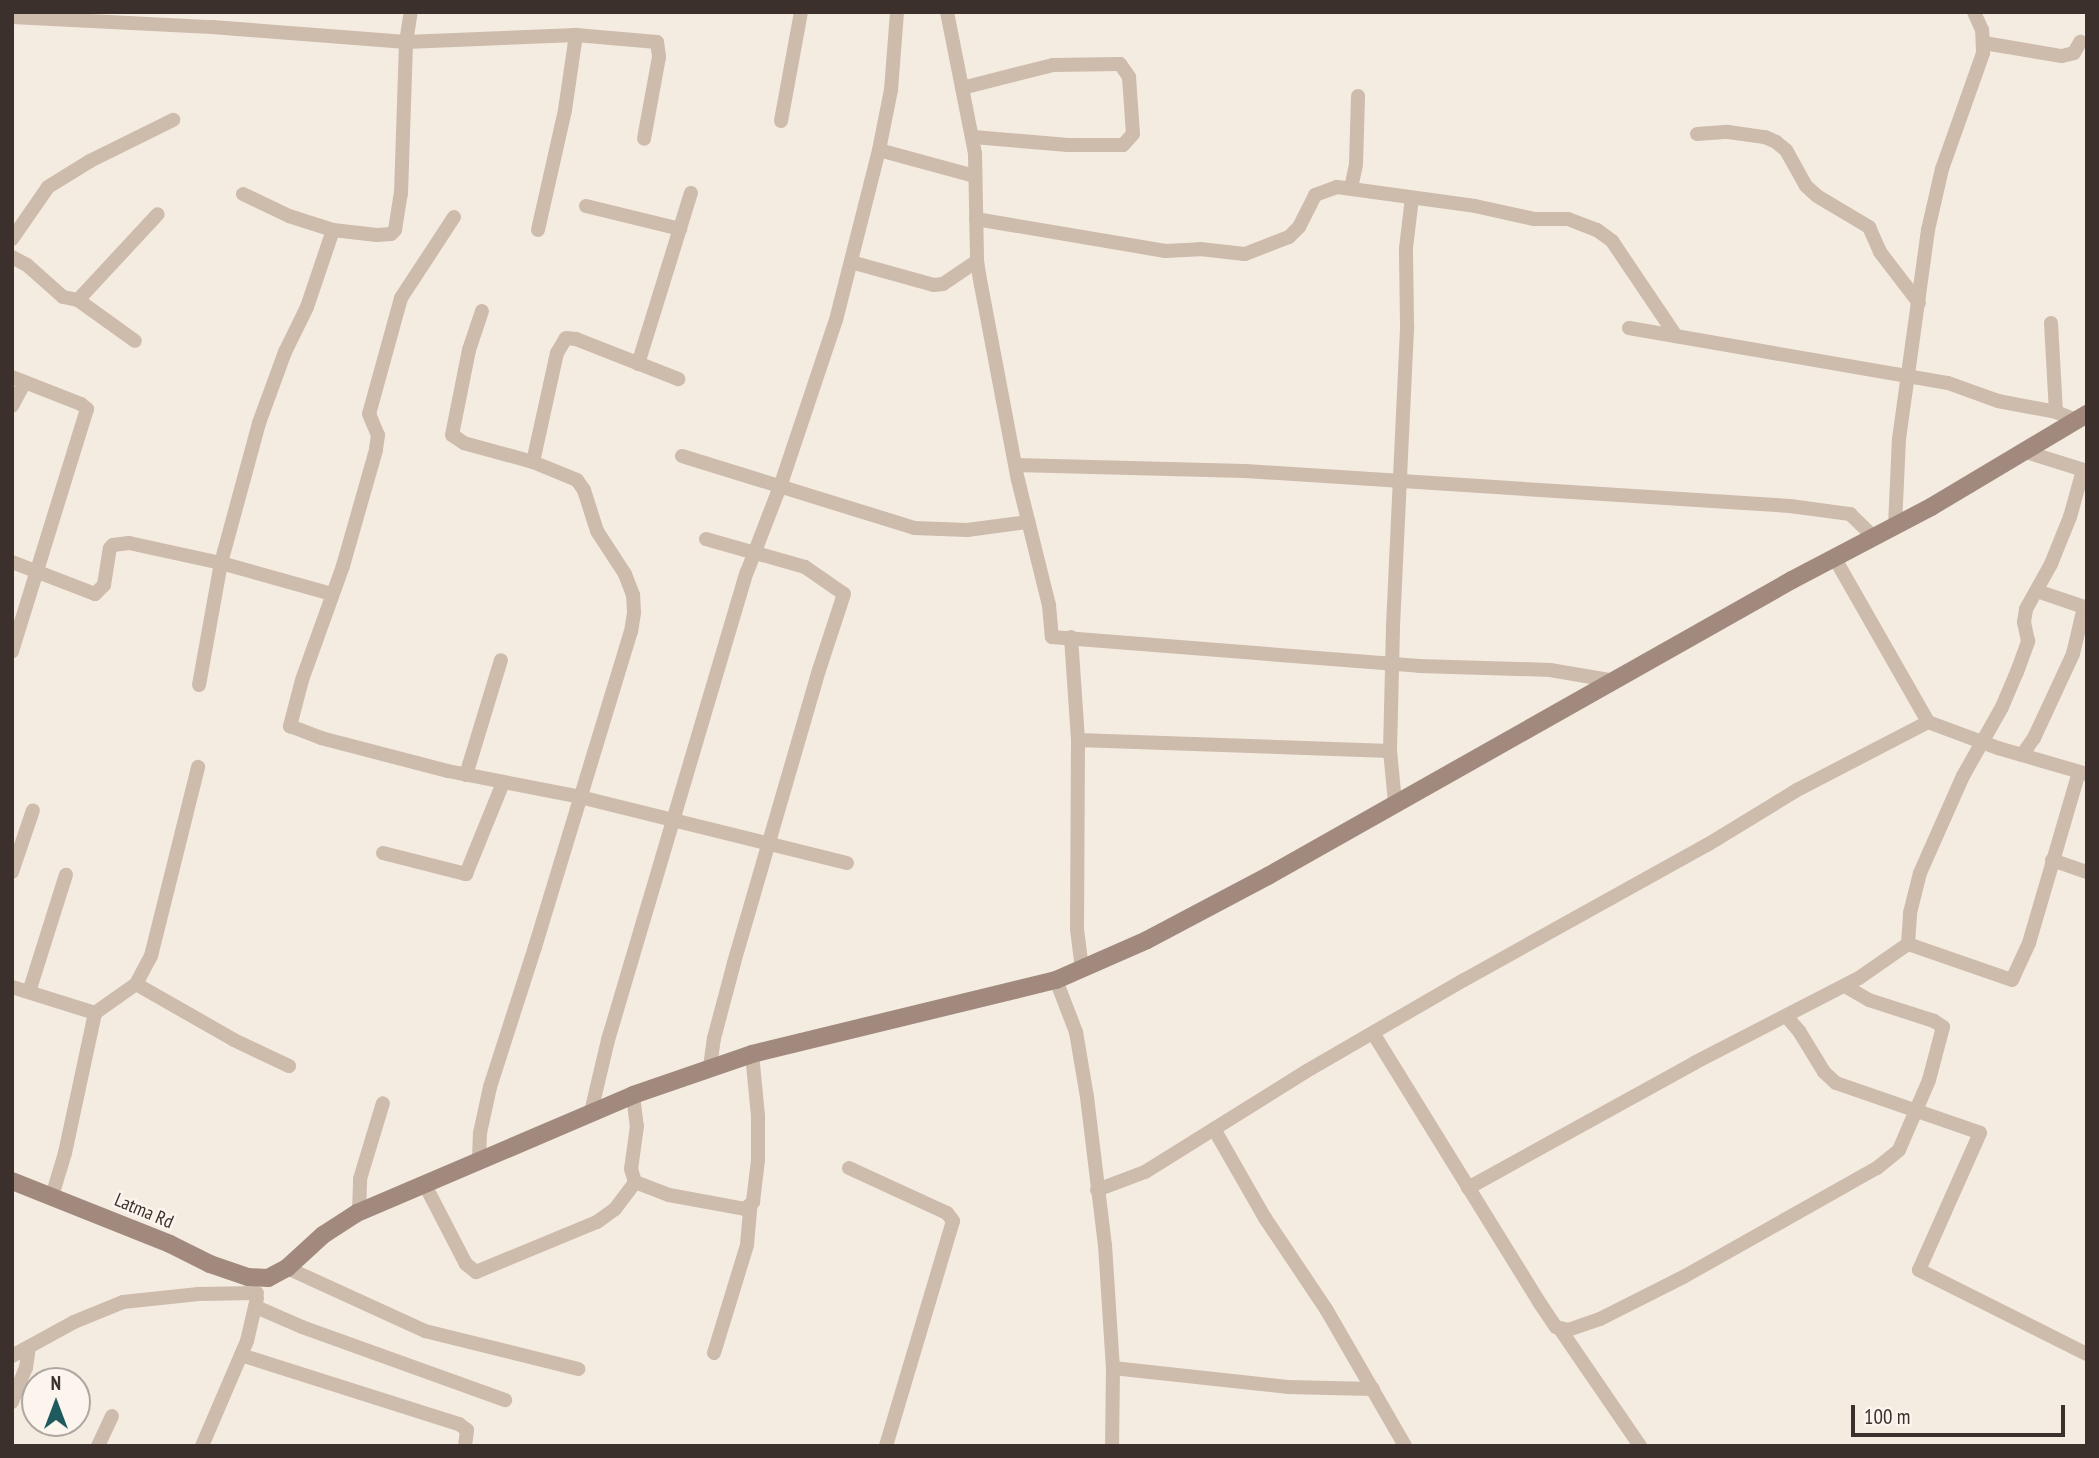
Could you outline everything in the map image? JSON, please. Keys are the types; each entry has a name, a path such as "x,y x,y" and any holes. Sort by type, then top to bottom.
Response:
{"street":[{"path":"243,194 289,216 333,230 377,235 391,234 395,230 401,194 406,42 411,12"},
{"path":"781,121 801,12"},
{"path":"591,1112 608,1040 753,552 781,484 836,320 879,150 891,90 897,12"},
{"path":"947,12 973,137 977,261 1016,465 1049,605 1052,637 1148,646 1550,670 1615,681"},
{"path":"1895,526 1899,439 1928,230 1942,169 1984,43 1974,12"},
{"path":"12,17 62,15 162,18 406,42 576,35 659,43 659,57 644,139"},
{"path":"538,230 565,110 576,35"},
{"path":"1984,43 2062,56 2074,53 2080,43"},
{"path":"962,88 1053,65 1120,64 1129,77 1133,134 1123,145 1068,145 973,137"},
{"path":"1351,188 1356,164 1358,96"},
{"path":"12,239 48,187 90,161 173,120"},
{"path":"1697,134 1738,133 1766,137 1776,142 1786,150 1806,186 1817,197 1870,227 1880,253 1919,303"},
{"path":"879,150 975,176"},
{"path":"976,219 1165,251 1199,249 1245,254 1289,237 1299,227 1310,201 1323,190 1351,188 1475,206 1534,219 1568,219 1597,230 1620,251 1676,336"},
{"path":"638,364 691,193"},
{"path":"1395,802 1390,751 1407,324 1406,248 1412,198"},
{"path":"586,206 680,229"},
{"path":"78,300 159,214"},
{"path":"454,217 408,284 398,309 369,414 378,435 376,450 343,566 290,726 321,738 466,775 580,797 847,863"},
{"path":"199,685 221,563 259,423 285,352 307,307 333,230"},
{"path":"12,257 27,265 63,297 78,300 135,341"},
{"path":"851,262 934,285 943,284 977,261"},
{"path":"479,1160 480,1133 490,1087 631,632 633,595 625,574 590,517 581,485 570,477 533,462 464,443 452,435 469,350 482,311"},
{"path":"2051,323 2056,412"},
{"path":"1629,328 1909,375 1948,383 1998,401 2084,417"},
{"path":"533,462 557,353 563,340 576,339 678,379"},
{"path":"12,406 19,379 81,404 87,409 12,652"},
{"path":"202,1446 241,1354 258,1293 323,1235 359,1212 591,1112 710,1068 752,1054 1056,980 1147,940 1268,876 1395,802 1834,557 1895,526 2084,417"},
{"path":"1908,944 1910,913 1920,873 1962,776 2002,707 2027,647 2024,616 2070,517 2085,470 2023,451"},
{"path":"682,456 781,484 914,528 967,530 1028,522"},
{"path":"1016,465 1245,471 1401,483 1544,489 1834,511 1857,517 1874,537"},
{"path":"706,539 805,567 844,594 768,843 717,1023 710,1068"},
{"path":"12,562 98,593 104,585 110,548 119,543 221,563 332,594"},
{"path":"1834,557 1928,722 1983,743 2083,773 2052,860 2029,943 2012,980 1908,944"},
{"path":"2022,755 2034,737 2073,654 2084,607 2037,591"},
{"path":"1071,638 1078,740 1077,929 1082,969"},
{"path":"466,775 501,660"},
{"path":"1097,1190 1145,1172 1373,1033 1797,790 1928,722"},
{"path":"1078,740 1390,751"},
{"path":"52,1196 65,1153 95,1013 136,984 151,956 198,767"},
{"path":"383,853 466,874 488,827 503,783"},
{"path":"12,872 33,810"},
{"path":"2052,860 2087,872"},
{"path":"29,992 66,875"},
{"path":"1468,1188 1694,1063 1845,986 1908,944"},
{"path":"1056,980 1076,1032 1083,1065 1105,1245 1113,1368 1112,1446"},
{"path":"136,984 234,1040 289,1066"},
{"path":"1560,1329 1568,1330 1600,1319 1685,1276 1877,1168 1899,1150 1933,1069 1942,1026 1869,1000 1845,986"},
{"path":"12,987 95,1013"},
{"path":"1786,1016 1830,1079 1914,1112 1980,1133 1919,1270 2087,1354"},
{"path":"1373,1033 1539,1302 1640,1446"},
{"path":"714,1353 747,1245 758,1160 758,1116 752,1054"},
{"path":"633,1095 637,1126 631,1169 635,1182"},
{"path":"359,1212 360,1179 383,1103"},
{"path":"1214,1129 1259,1209 1326,1309 1405,1446"},
{"path":"849,1168 922,1200 953,1218 886,1446"},
{"name":"Latma Rd","path":"12,1181 170,1244 258,1293"},
{"path":"425,1185 466,1264 476,1272 597,1222 615,1209 635,1182"},
{"path":"635,1182 669,1195 724,1207 750,1207"},
{"path":"287,1268 425,1331 578,1369"},
{"path":"12,1356 74,1322 123,1302 199,1294 258,1293 302,1327 505,1400"},
{"path":"12,1402 26,1368 29,1347"},
{"path":"241,1354 459,1424 467,1430 465,1446"},
{"path":"1113,1368 1287,1387 1373,1389"},
{"path":"98,1446 112,1416"}]}
